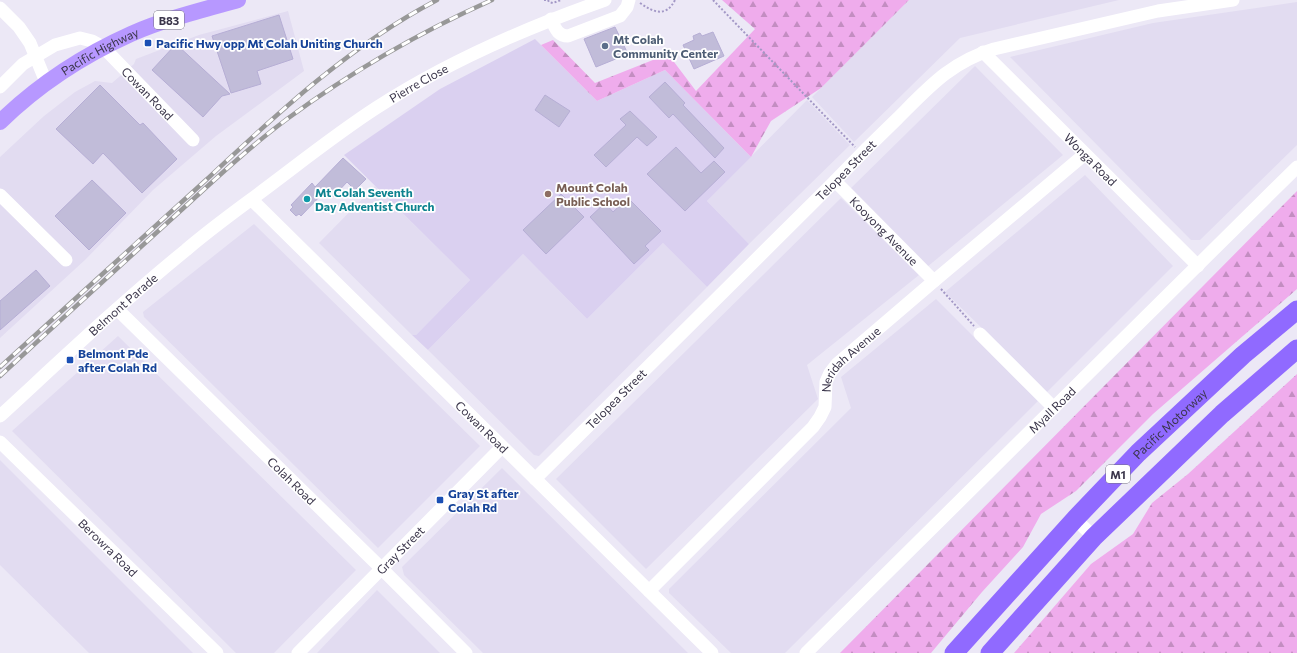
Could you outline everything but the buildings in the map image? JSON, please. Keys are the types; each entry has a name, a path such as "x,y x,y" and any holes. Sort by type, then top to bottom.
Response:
{"highway":[{"name":"Pacific Motorway","path":"954,653 1075,519 1138,453 1243,354 1297,310"},
{"name":"M1","path":"990,653 1094,537 1222,414 1297,349"}],"main road":[{"name":"Pacific Highway","path":"0,122 46,82 103,47 156,24 238,0"}],"street":[{"name":"Pierre Close","path":"252,200 339,133 377,107 427,78 474,53 551,19 605,0"},
{"path":"551,19 560,35 568,36 616,18 625,11 629,0"},
{"name":"Telopea Street","path":"535,479 938,78 962,62 983,52 1158,11 1233,0"},
{"path":"0,8 19,27 30,43 46,82"},
{"path":"0,87 23,64 56,45 80,38 92,41 103,47"},
{"name":"Cowan Road","path":"103,47 193,140"},
{"name":"Wonga Road","path":"983,52 1198,266"},
{"name":"Neridah Avenue","path":"649,591 813,427 820,417 824,407 826,382 830,373 837,364 1085,154"},
{"name":"Myall Road","path":"806,653 1297,167"},
{"name":"Kooyong Avenue","path":"835,181 934,281"},
{"path":"0,196 66,260"},
{"name":"Cowan Road","path":"252,200 712,653"},
{"name":"Belmont Parade","path":"0,416 117,309 186,249 252,200"},
{"name":"Colah Road","path":"117,309 466,653"},
{"path":"980,334 1054,408"},
{"name":"Berowra Road","path":"0,442 217,653"},
{"name":"Gray Street","path":"298,653 502,446"},
{"path":"1075,519 1094,537"}],"path":[{"path":"546,0 553,3 561,0"},
{"path":"629,0 637,2 655,12 660,12 669,8 675,0"},
{"path":"713,0 861,153"},
{"path":"934,281 980,334"}],"shaded area":[{"path":"909,0 1119,0 960,38 854,142 812,97"},
{"path":"1297,2 1297,145 1200,240 1191,240 1010,57 1153,23"},
{"path":"288,11 304,71 216,136 153,190 86,259 0,338 0,157 44,116 75,92 95,81 112,83 134,64 136,59 199,35"},
{"name":"Mount Colah Public School","path":"535,39 597,101 665,70 751,157 707,201 749,244 707,287 663,243 587,319 523,254 428,350 412,335 416,335 470,280 344,155 440,89"},
{"path":"975,66 1063,155 927,267 849,190"},
{"path":"807,100 850,145 749,244 707,201"},
{"path":"1085,175 1173,266 1047,392 945,292"},
{"path":"375,186 470,280 416,335 412,335 319,243"},
{"path":"841,198 919,275 807,365 818,399 646,569 556,479"},
{"path":"254,224 480,446 378,548 144,317 143,312"},
{"path":"663,243 707,287 539,456 534,455 428,350 523,254 587,319"},
{"path":"936,299 1038,401 785,653 731,653 669,593 669,589 851,408 841,377"},
{"path":"118,336 356,570 274,653 236,653 12,431"},
{"path":"0,460 193,653 89,653 0,565"},
{"path":"502,468 688,653 483,653 404,575 402,567"},
{"path":"377,590 440,653 317,653"}],"green space":[{"path":"722,0 909,0 821,88 771,121 751,157 665,70 597,101 541,45 553,40 595,83 668,54 696,91 755,29"},
{"path":"1297,191 1297,289 1153,414 1076,491 1041,514 1023,547 982,592 931,653 840,653"},
{"path":"1297,374 1297,653 1014,653 1091,564 1133,534 1152,503 1188,474"}],"railway":[{"path":"0,367 260,130 316,82 374,38 437,0"},
{"path":"0,376 225,170 287,119 336,85 386,54 439,25 492,0"}],"place":[{"name":"Pacific Hwy opp Mt Colah Uniting Church","path":"148,43"},
{"name":"Mt Colah Community Center","path":"605,46"},
{"name":"Mount Colah Public School","path":"548,194"},
{"name":"Mt Colah Seventh Day Adventist Church","path":"307,199"},
{"name":"Belmont Pde after Colah Rd","path":"70,360"},
{"name":"Gray St after Colah Rd","path":"440,500"}]}
